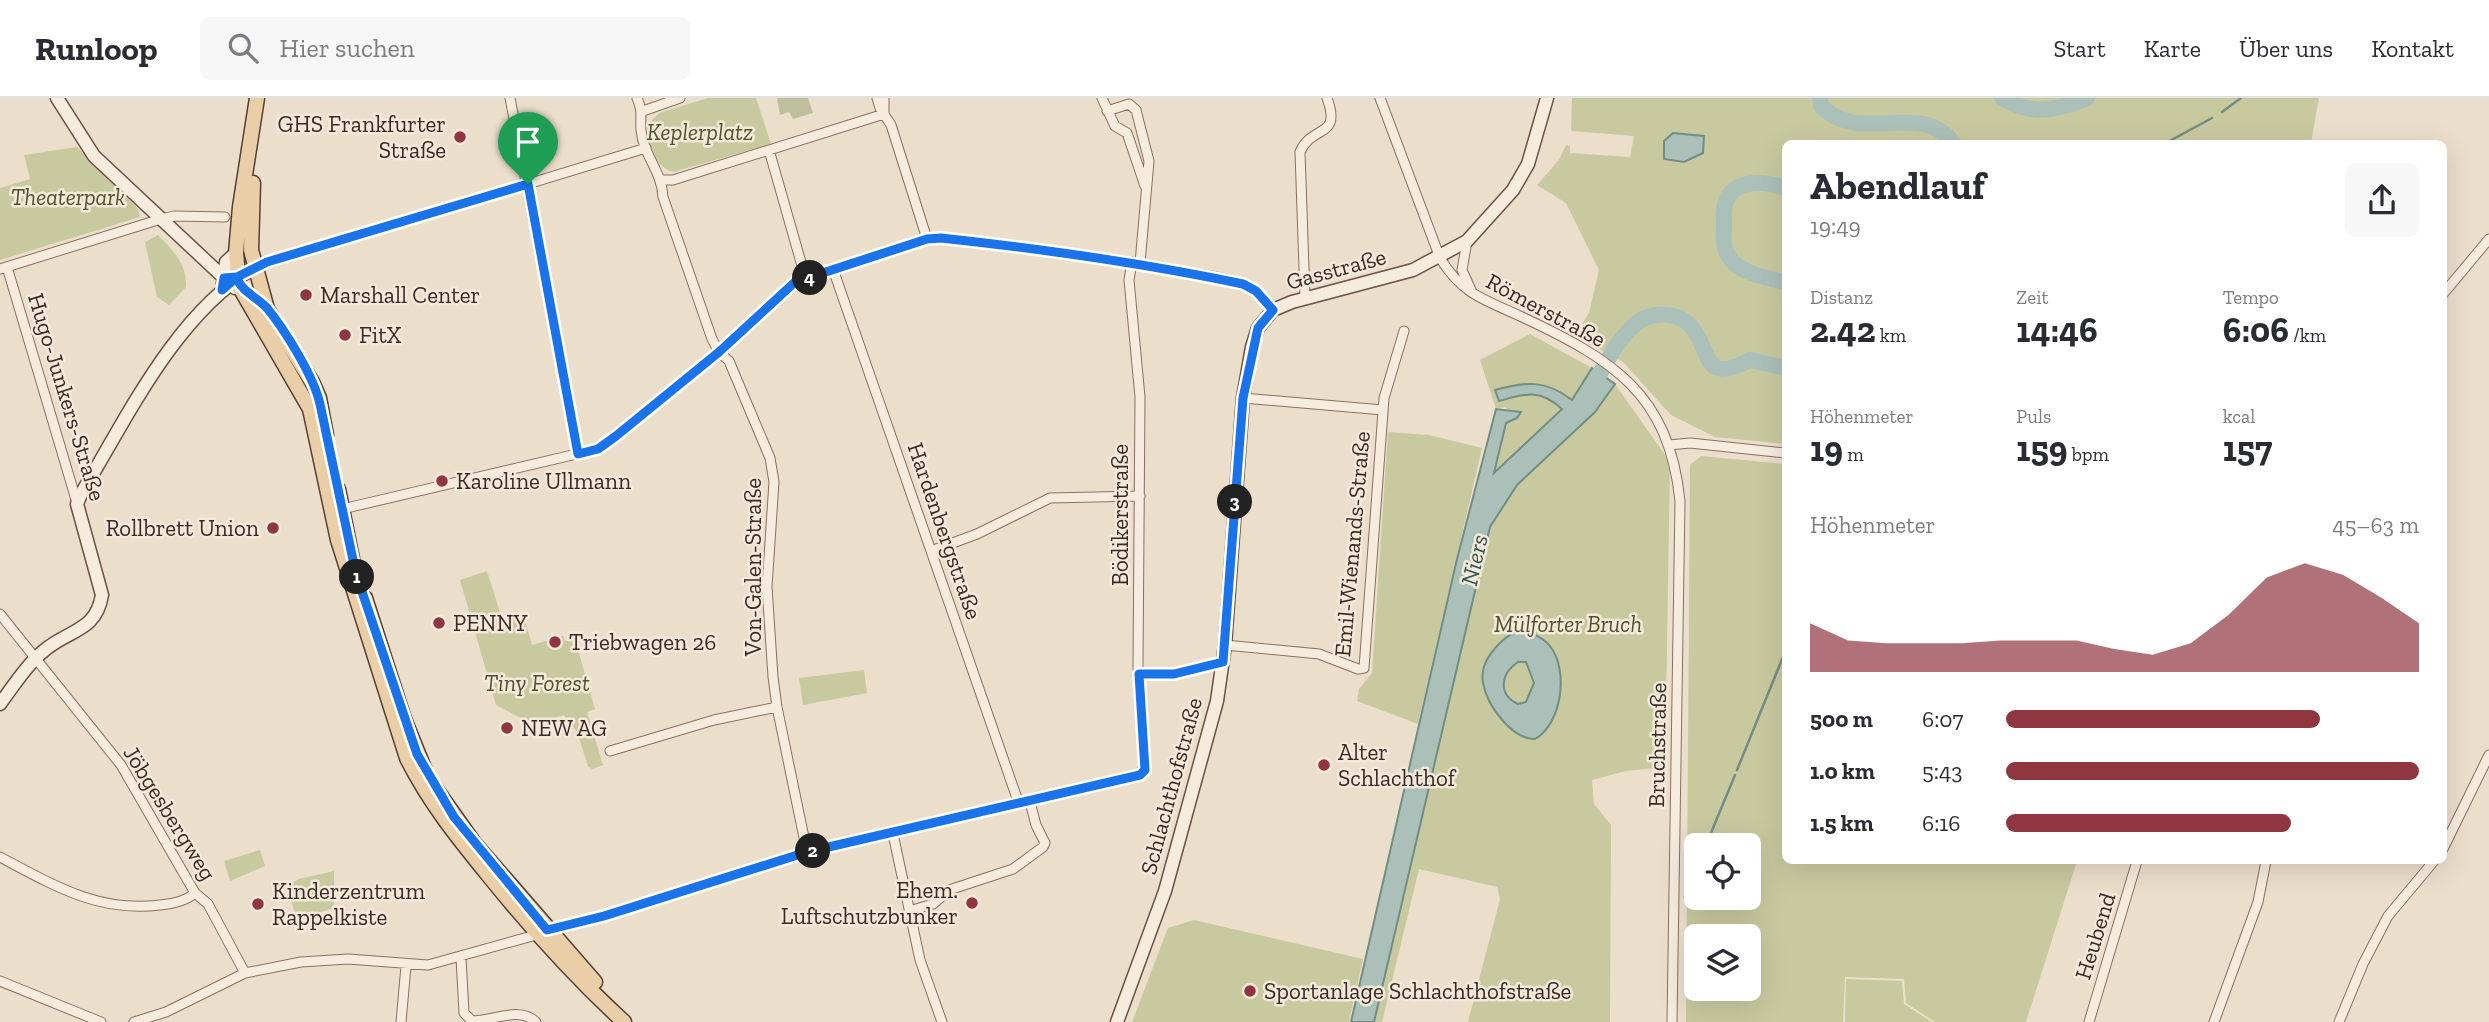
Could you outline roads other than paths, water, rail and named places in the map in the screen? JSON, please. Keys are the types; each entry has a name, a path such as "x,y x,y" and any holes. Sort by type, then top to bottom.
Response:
{"main road":[{"path":"57,98 94,156 232,285 267,309"},
{"path":"257,98 232,285 306,400 356,574 420,762 454,817 575,976 624,1022"},
{"path":"265,98 250,206 251,250 267,309 319,398 337,510"},
{"name":"Gasstraße","path":"1273,310 1305,297 1413,270 1440,258 1467,241 1490,219 1518,182 1528,164 1547,98"},
{"path":"77,504 159,368 232,285 255,267"},
{"name":"Schlachthofstraße","path":"1117,1022 1165,891 1217,701 1225,645 1243,398 1258,328 1273,310"},
{"name":"Hugo-Junkers-Straße","path":"37,658 93,620 100,610 102,595 77,504"},
{"path":"0,704 37,658"},
{"path":"542,931 637,1022"}],"street":[{"path":"510,98 578,454"},
{"name":"Von-Galen-Straße","path":"637,98 643,111 641,129 646,148 663,180 663,197 719,352 729,361 770,458 774,482 767,587 777,707 807,852"},
{"path":"643,111 680,98"},
{"path":"877,98 891,125 927,239"},
{"path":"884,98 884,114"},
{"path":"1102,98 1115,126 1127,133 1146,187"},
{"path":"1305,297 1300,152 1304,143 1332,125 1334,119 1327,98"},
{"name":"Römerstraße","path":"1380,98 1440,258 1462,288 1556,333 1617,370 1646,403 1677,468"},
{"name":"Bödikerstraße","path":"1030,802 1140,775 1145,770 1139,674 1140,397 1129,280 1136,262 1149,161 1136,110 1129,104 1107,111"},
{"path":"663,180 673,180 884,114"},
{"path":"255,267 646,148"},
{"path":"769,150 806,279"},
{"path":"3,268 174,216 225,217"},
{"name":"Gasstraße","path":"337,510 598,449 719,352 795,282 927,239 1006,245 1136,262 1243,284 1256,291 1273,310"},
{"path":"2447,289 2489,239"},
{"path":"1467,241 1462,270 1473,294"},
{"name":"Hugo-Junkers-Straße","path":"3,268 77,504"},
{"name":"Hardenbergstraße","path":"834,271 1019,804"},
{"name":"Emil-Wienands-Straße","path":"1225,645 1320,654 1358,669 1364,668 1383,410 1404,331"},
{"name":"Emil-Wienands-Straße","path":"1243,398 1383,410"},
{"path":"1668,445 1690,443 1782,453"},
{"name":"Bruchstraße","path":"1672,1022 1680,501 1677,468"},
{"path":"931,551 977,534 1050,498 1140,496"},
{"name":"Jöbgesbergweg","path":"0,614 121,765 195,893 208,904 245,972"},
{"path":"1139,674 1174,674 1223,662"},
{"path":"610,751 703,723 777,707"},
{"path":"2447,841 2489,755"},
{"path":"134,1022 167,1017 245,972 301,962 348,959 406,966 428,965 461,958 807,852 1030,802 1045,842 1043,847 1013,869 949,890 933,904 909,911"},
{"path":"893,834 920,960 942,1022"},
{"path":"0,857 87,900 109,906 140,908 169,904 189,898 195,893"},
{"name":"Heubend","path":"2089,1022 2136,864"},
{"path":"2214,1022 2258,902 2265,864"},
{"path":"2339,1022 2362,964 2388,916 2431,864"},
{"path":"461,958 464,1013 472,1021 519,1014 528,1015 536,1022"},
{"path":"401,1022 406,966"},
{"path":"0,981 101,1022"}],"water":[{"path":"1673,133 1704,136 1703,153 1684,162 1664,159 1664,141"},
{"path":"1592,368 1615,384 1595,412 1517,485 1490,527 1374,1022 1351,1022 1457,559 1496,409 1521,412 1517,418 1506,423 1494,473 1562,409 1547,398 1533,394 1499,401 1495,390 1536,384 1563,393 1572,400"},
{"path":"1523,631 1548,643 1556,656 1561,682 1557,709 1544,732 1535,739 1517,733 1502,719 1489,701 1482,677 1486,661 1499,644 1508,636","holes":["1518,662 1526,662 1534,683 1526,702 1518,704 1504,690 1505,678"]}],"waterway":[{"path":"1820,98 1821,106 1836,117 1853,122 1925,124 1940,131 1950,140"},
{"name":"Niers","path":"2002,98 2023,107 2044,110 2087,98"},
{"path":"2222,112 2241,98"},
{"path":"2171,140 2212,118"},
{"name":"Niers","path":"1782,187 1757,183 1738,187 1726,200 1724,211 1725,247 1734,263 1758,275 1782,281"},
{"name":"Niers","path":"1590,390 1626,333 1639,321 1655,315 1673,316 1688,323 1708,358 1717,368 1725,369 1750,360 1782,367"},
{"path":"1737,770 1782,659"},
{"path":"1711,833 1735,775"}],"place":[{"name":"GHS Frankfurter Straße","path":"460,137"},
{"name":"Marshall Center","path":"306,295"},
{"name":"FitX","path":"345,335"},
{"name":"Karoline Ullmann","path":"442,481"},
{"name":"Rollbrett Union","path":"273,528"},
{"name":"PENNY","path":"439,623"},
{"name":"Triebwagen 26","path":"555,642"},
{"name":"NEW AG","path":"507,728"},
{"name":"Alter Schlachthof","path":"1324,765"},
{"name":"Ehem. Luftschutzbunker","path":"972,903"},
{"name":"Kinderzentrum Rappelkiste","path":"258,904"},
{"name":"Sportanlage Schlachthofstraße","path":"1250,991"}],"park label":[{"name":"Keplerplatz","path":"700,132"},
{"name":"Theaterpark","path":"68,197"},
{"name":"Mülforter Bruch","path":"1568,624"},
{"name":"Tiny Forest","path":"537,683"}]}
